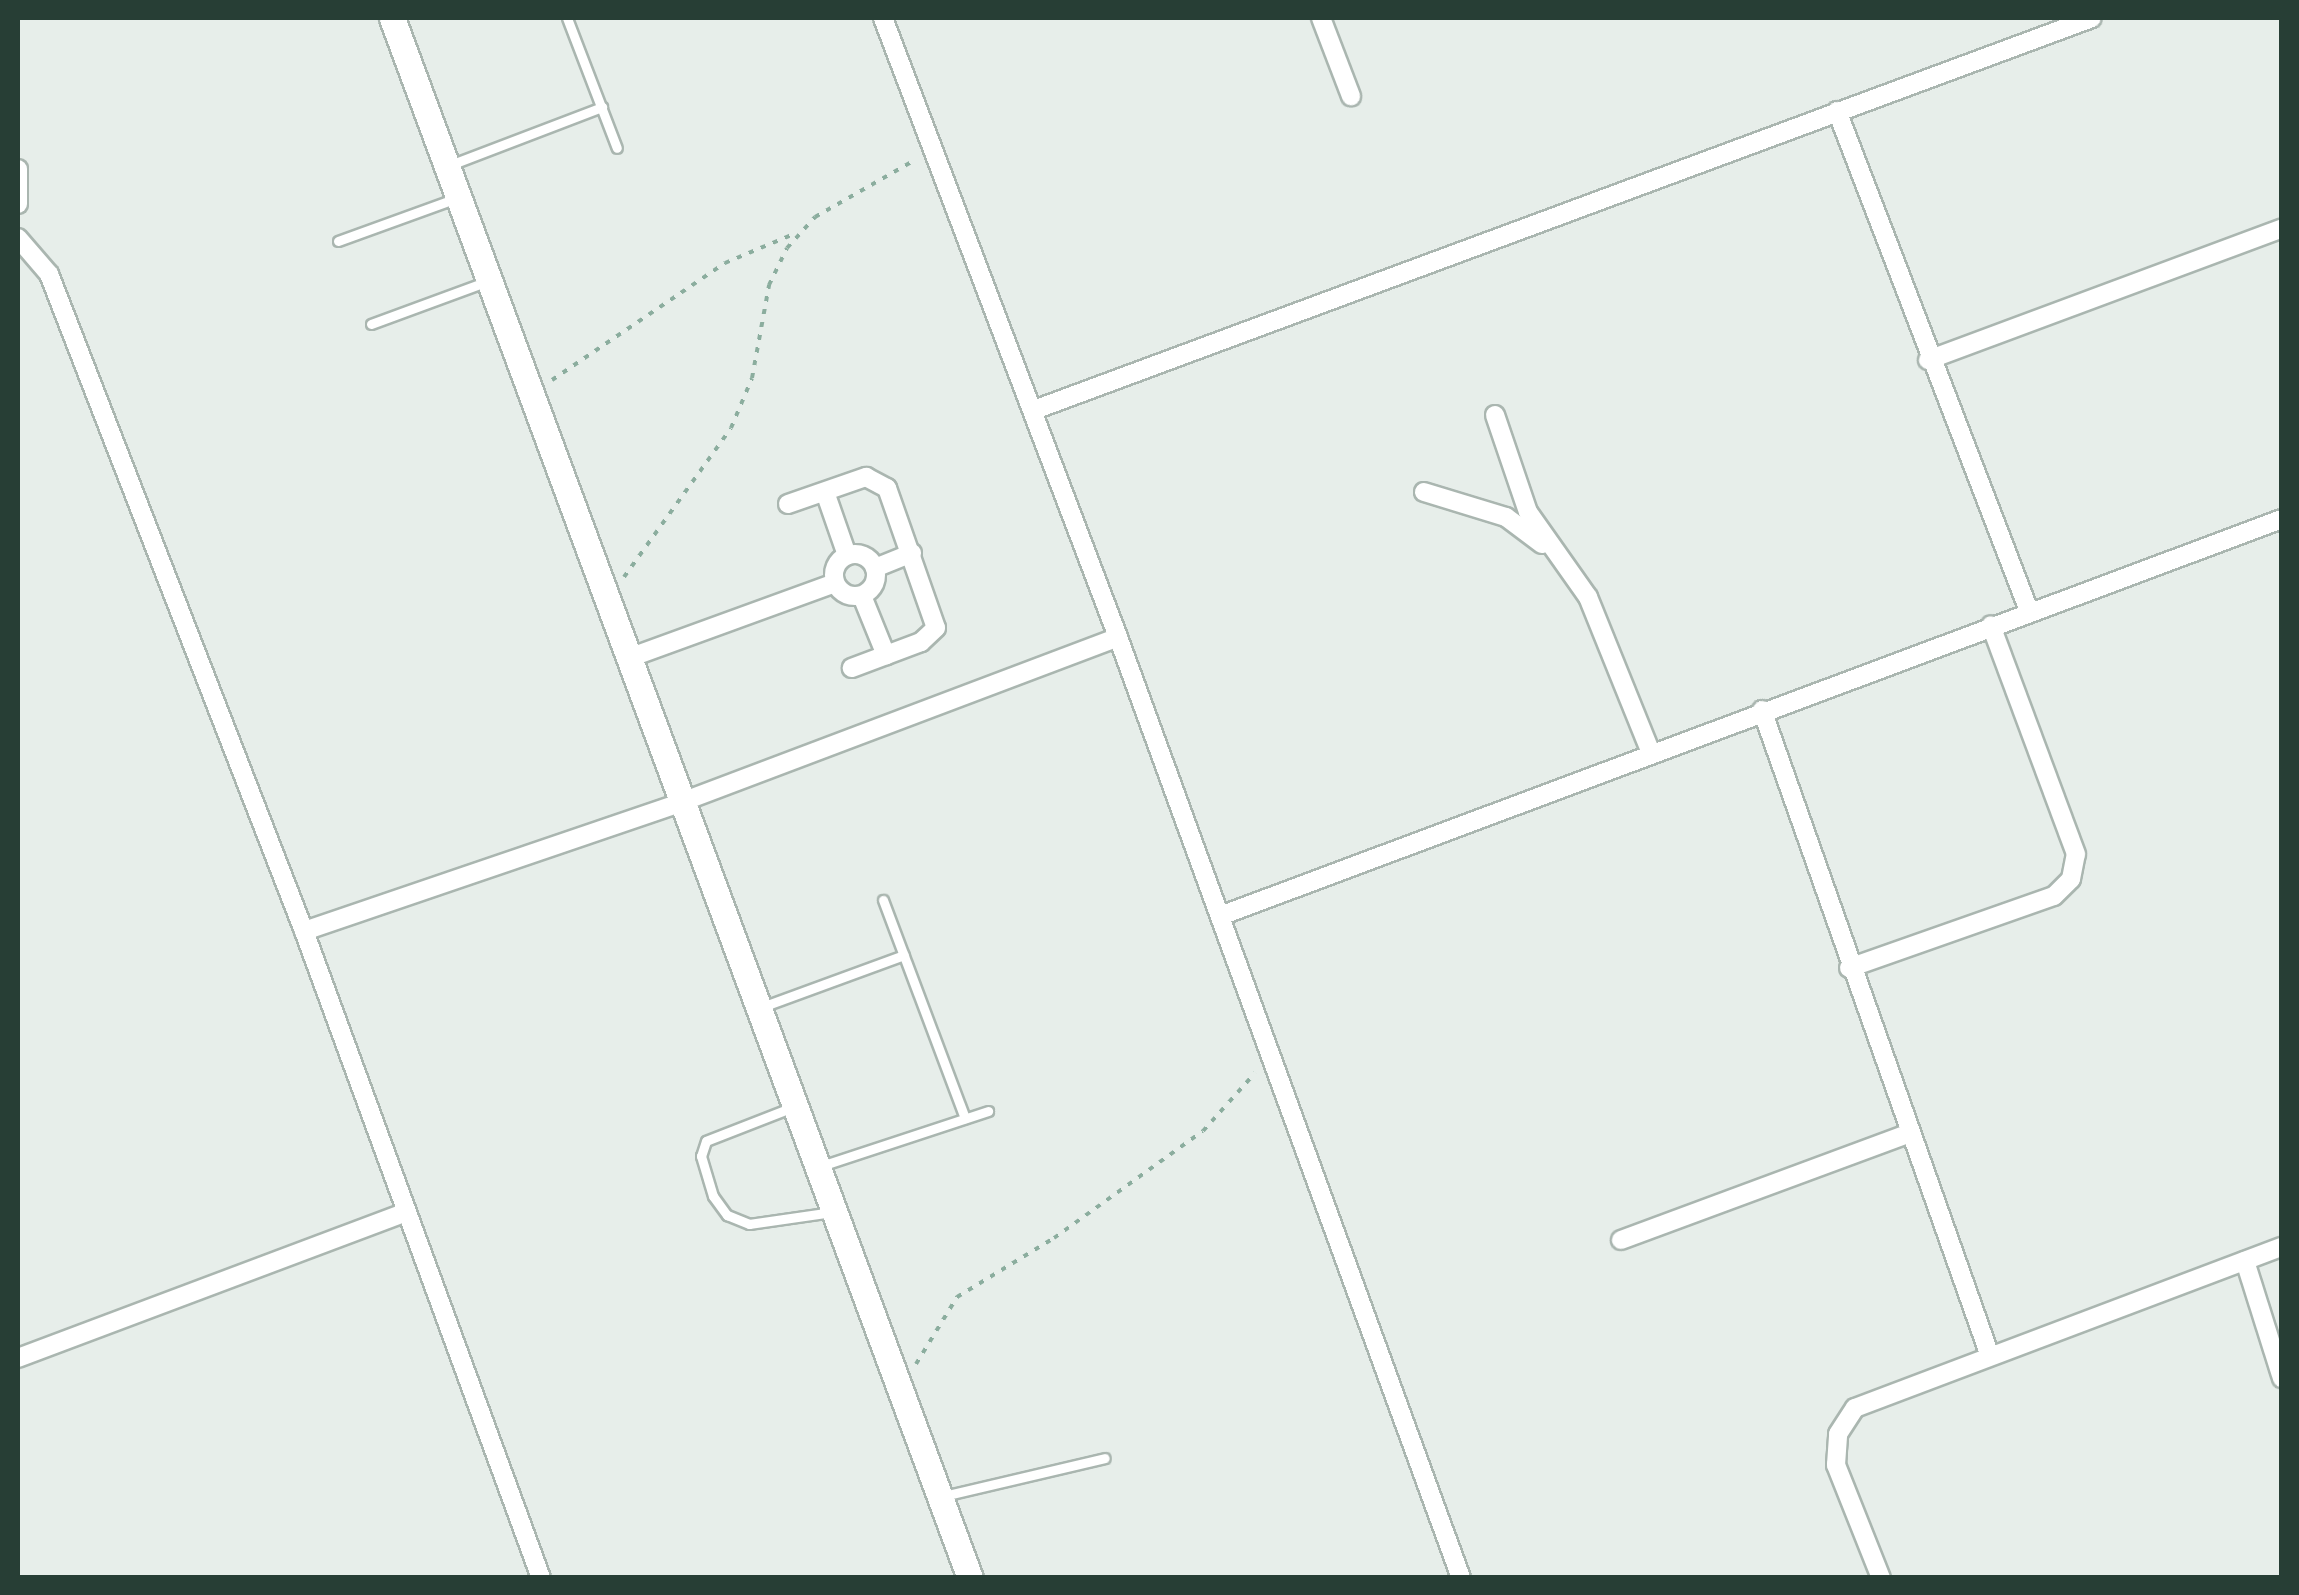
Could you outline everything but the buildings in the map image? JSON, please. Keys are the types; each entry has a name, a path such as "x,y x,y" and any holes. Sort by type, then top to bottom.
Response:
{"street":[{"path":"392,18 970,1578"},
{"path":"883,18 1118,637 1460,1578"},
{"path":"1321,18 1351,96"},
{"path":"1034,410 2092,18"},
{"path":"1837,111 1928,360 2029,611"},
{"path":"18,170 18,204"},
{"path":"1928,360 2282,228"},
{"path":"18,238 49,274 304,931 541,1578"},
{"path":"1495,415 1528,512 1598,618 1651,753"},
{"path":"788,504 878,479 912,553 936,628 928,639 852,668"},
{"path":"825,492 847,555"},
{"path":"1424,492 1506,517 1562,560"},
{"path":"1220,916 1762,710 2282,519"},
{"path":"875,568 912,553"},
{"path":"847,555 867,557 875,568 873,587 862,596 849,596 834,583 834,570 847,555"},
{"path":"630,658 834,583"},
{"path":"862,596 886,656"},
{"path":"1849,968 2054,896 2071,879 2076,854 1991,625"},
{"path":"304,931 682,802 1118,637"},
{"path":"1762,710 1849,968 1989,1354"},
{"path":"1621,1240 1908,1134"},
{"path":"18,1358 407,1212"},
{"path":"1880,1578 1836,1465 1838,1434 1868,1400 2282,1248"},
{"path":"2245,1261 2282,1378"}],"lane":[{"path":"567,18 618,148"},
{"path":"447,166 602,107"},
{"path":"338,241 459,197"},
{"path":"370,324 490,280"},
{"path":"883,900 965,1118"},
{"path":"759,1008 904,956"},
{"path":"795,1106 706,1141 701,1156 713,1196 727,1215 749,1224 834,1212"},
{"path":"818,1166 988,1111"},
{"path":"940,1496 1105,1458"}],"path":[{"path":"532,394 725,263 800,231 932,145"},
{"path":"609,602 731,428 752,378 769,285 800,231"},
{"path":"913,1375 926,1338 957,1296 1054,1238 1203,1132 1234,1102 1268,1048"}]}
